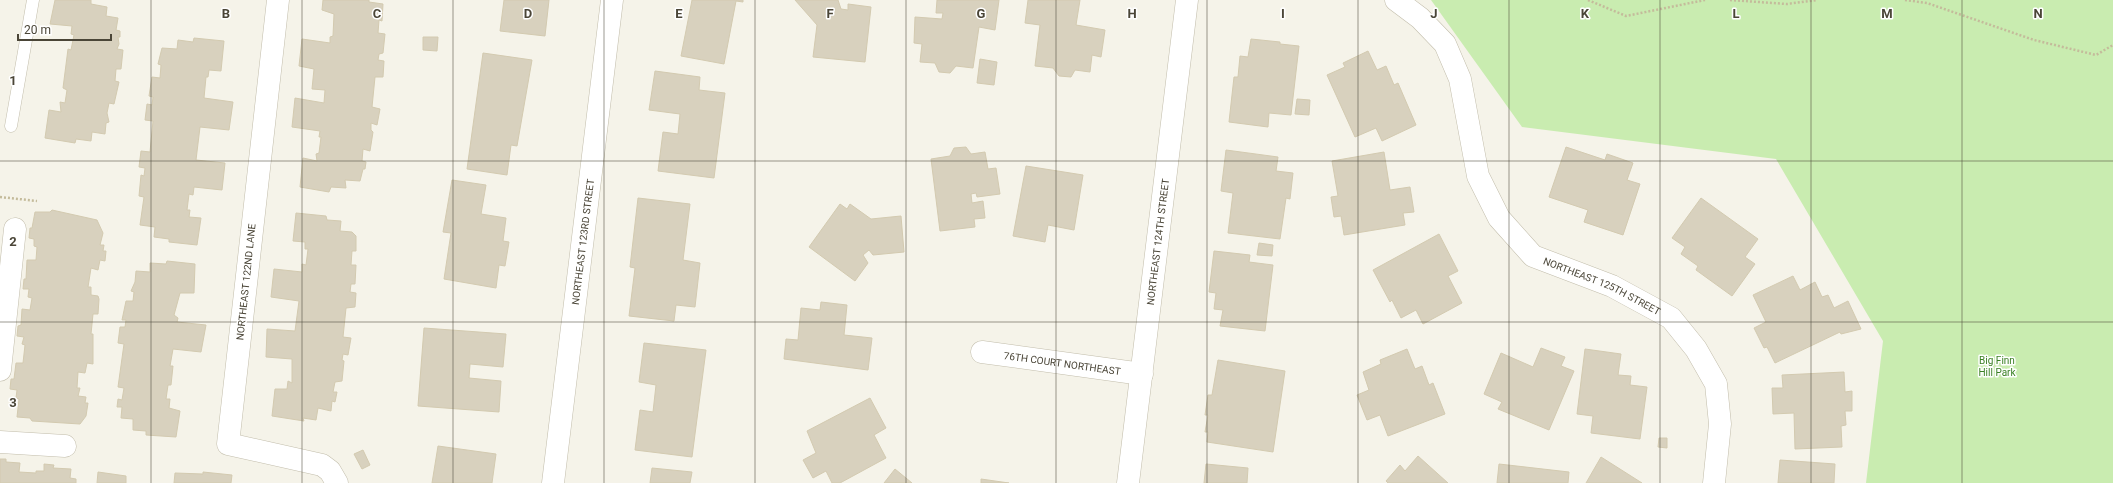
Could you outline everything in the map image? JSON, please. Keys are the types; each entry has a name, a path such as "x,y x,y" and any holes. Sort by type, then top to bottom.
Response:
{"street":[{"name":"NORTHEAST 122ND LANE","path":"278,0 228,444 322,465 330,471 337,483"},
{"name":"NORTHEAST 123RD STREET","path":"553,483 612,0"},
{"name":"NORTHEAST 124TH STREET","path":"1128,483 1188,0"},
{"name":"NORTHEAST 125TH STREET","path":"1396,0 1420,18 1445,44 1460,79 1478,176 1499,218 1533,256 1612,286 1672,318 1696,349 1716,384 1720,424 1714,483"},
{"path":"0,370 15,230"},
{"name":"76TH COURT NORTHEAST","path":"982,352 1142,374"},
{"path":"0,442 65,446"}],"lane":[{"path":"10,126 33,0"}],"path":[{"path":"1588,0 1626,16 1705,0"},
{"path":"1730,0 1787,4 1817,0"},
{"path":"1905,0 1927,3 2034,40 2096,55 2113,45"},
{"path":"0,197 37,201"}],"green space":[{"name":"Big Finn Hill Park","path":"1431,0 2113,0 2113,483 1866,483 1883,341 1776,159 1522,127"}],"building":[{"path":"55,0 91,0 91,4 107,7 106,16 118,18 116,30 120,31 120,37 118,37 119,44 117,49 123,50 121,69 116,69 115,81 119,82 114,104 109,103 107,113 109,122 106,123 105,134 92,132 91,141 76,139 75,143 45,138 49,110 61,112 60,102 65,103 67,90 63,88 68,49 71,50 74,35 71,34 72,26 50,24"},
{"path":"323,0 369,0 369,2 383,4 382,21 379,20 378,33 385,34 383,53 379,54 378,60 384,61 383,77 375,77 372,107 380,109 377,125 371,123 371,130 373,132 370,151 363,149 362,161 366,162 365,169 363,169 360,181 345,180 346,188 331,187 329,192 300,187 303,158 317,161 316,154 319,153 321,137 319,137 320,131 292,127 295,98 324,103 325,90 312,89 314,69 299,66 302,39 330,43 330,37 333,36 334,14 322,10"},
{"path":"504,0 549,0 545,36 500,31"},
{"path":"692,0 743,0 743,2 736,1 724,64 681,56"},
{"path":"795,0 838,0 841,9 848,10 848,4 871,7 865,62 813,57 817,25"},
{"path":"937,0 999,0 995,30 979,27 973,68 956,66 950,73 939,72 935,63 920,62 922,44 914,43 915,17 942,19 943,13 936,13"},
{"path":"1028,0 1080,0 1076,25 1105,30 1101,57 1092,55 1090,72 1075,70 1071,77 1059,76 1053,68 1035,66 1040,25 1025,23"},
{"path":"423,37 438,37 437,51 423,50"},
{"path":"194,38 224,41 221,71 209,70 208,77 206,77 204,98 233,102 229,130 200,127 196,160 225,163 222,190 194,187 193,195 189,194 187,210 190,210 189,217 201,218 197,245 169,242 169,239 154,237 155,227 140,225 144,197 139,196 141,175 144,176 145,168 139,167 141,151 150,152 153,121 145,120 147,104 152,105 153,97 149,96 152,77 160,78 161,65 158,64 162,48 177,49 178,40 193,42"},
{"path":"1251,39 1280,42 1280,44 1299,46 1291,115 1269,113 1268,127 1229,122 1234,77 1238,77 1240,56 1248,57"},
{"path":"1368,51 1377,70 1386,66 1394,85 1398,83 1416,125 1382,141 1376,128 1355,137 1327,75 1345,67 1343,63"},
{"path":"483,53 532,60 517,146 511,145 507,175 467,169"},
{"path":"980,59 997,62 994,85 977,83"},
{"path":"655,71 700,77 699,90 725,93 714,178 658,171 663,132 678,134 680,114 649,110"},
{"path":"1297,99 1310,100 1309,115 1295,114"},
{"path":"966,147 971,154 985,152 988,169 996,168 1000,194 977,197 976,193 971,194 972,203 983,201 985,218 974,219 975,227 940,231 931,159 950,156 954,148"},
{"path":"1566,147 1605,160 1607,154 1633,163 1627,180 1640,184 1623,235 1584,222 1588,210 1549,197"},
{"path":"1226,150 1278,157 1276,171 1293,173 1290,199 1286,198 1280,239 1228,233 1233,193 1221,191"},
{"path":"1384,152 1390,190 1410,187 1414,212 1403,213 1405,225 1344,235 1341,216 1334,217 1331,197 1338,196 1332,161"},
{"path":"1026,166 1083,175 1074,230 1048,225 1045,242 1013,236"},
{"path":"452,180 486,185 481,214 506,218 503,241 509,242 505,266 499,265 496,288 444,279 451,233 443,232"},
{"path":"638,198 690,204 683,260 700,263 695,307 676,305 674,321 629,316 635,268 630,267"},
{"path":"1701,198 1758,239 1745,257 1755,264 1732,296 1696,270 1698,266 1681,254 1685,247 1672,238"},
{"path":"840,204 847,209 850,204 871,219 901,216 904,252 873,255 869,250 863,255 868,263 855,281 809,247"},
{"path":"52,210 97,220 103,233 100,245 104,245 103,251 106,251 105,261 100,260 98,270 91,268 88,287 91,287 91,295 98,296 99,299 98,314 93,314 91,334 93,334 93,364 87,363 85,373 78,372 77,388 80,388 78,396 86,397 85,403 88,403 86,416 80,424 32,421 30,418 17,417 19,399 16,398 17,390 10,389 11,379 14,379 16,363 23,363 25,345 22,344 24,337 17,336 18,326 21,325 22,309 30,310 32,298 28,297 29,289 23,289 24,279 26,279 27,260 36,260 37,247 34,246 34,239 29,238 30,228 32,228 35,212 50,212"},
{"path":"296,213 326,216 327,220 341,221 340,231 352,232 356,236 356,251 352,251 351,265 356,265 355,284 351,284 350,292 356,293 355,307 346,308 343,337 351,338 348,355 343,354 342,360 344,361 342,381 335,382 333,392 337,392 335,402 332,401 331,411 318,408 316,420 303,418 304,421 272,416 275,389 287,389 288,381 292,383 292,359 266,357 267,329 295,331 299,301 271,297 274,269 302,272 302,264 306,265 308,249 305,249 305,242 293,241"},
{"path":"1439,234 1458,271 1448,276 1462,303 1423,324 1416,310 1401,318 1392,300 1390,302 1373,270"},
{"path":"1259,243 1273,245 1272,256 1257,255"},
{"path":"1214,251 1250,255 1249,262 1273,265 1265,331 1220,326 1223,310 1214,309 1216,293 1209,292"},
{"path":"167,261 195,264 194,293 180,293 174,315 178,318 177,322 206,325 201,352 173,349 170,366 173,366 171,385 168,385 166,399 170,399 169,408 180,411 176,437 146,435 146,431 133,430 133,419 121,418 122,407 117,407 118,399 122,400 124,388 118,387 124,344 118,343 120,327 125,327 126,320 122,320 126,301 133,301 134,292 131,291 135,282 136,271 150,272 150,263 166,264"},
{"path":"1793,276 1800,290 1815,282 1822,297 1828,295 1834,308 1848,301 1861,329 1841,334 1840,332 1775,363 1767,347 1764,348 1754,328 1766,322 1753,295"},
{"path":"821,302 847,305 844,335 872,338 868,370 784,359 786,339 798,340 801,308 820,310"},
{"path":"424,328 506,334 503,367 470,364 469,378 501,381 499,412 418,406"},
{"path":"644,343 706,350 692,457 635,450 640,410 653,412 656,385 639,382"},
{"path":"1541,348 1565,357 1561,366 1574,371 1549,430 1498,409 1502,402 1484,394 1501,353 1533,367"},
{"path":"1407,349 1415,369 1422,366 1429,385 1433,383 1445,414 1388,436 1380,415 1367,420 1357,395 1369,390 1363,372 1381,364 1380,360"},
{"path":"1585,349 1621,354 1618,375 1631,376 1630,385 1647,387 1640,439 1591,433 1593,416 1577,414"},
{"path":"1218,360 1285,371 1273,452 1207,442 1208,432 1205,432 1208,415 1205,415 1208,395 1212,395"},
{"path":"1844,372 1845,392 1852,391 1852,411 1845,411 1846,425 1841,426 1842,447 1795,449 1794,413 1773,414 1772,388 1783,388 1782,375"},
{"path":"870,398 886,428 874,435 886,458 840,483 832,483 826,471 813,478 803,460 816,453 807,431"},
{"path":"1659,438 1667,438 1667,448 1658,447"},
{"path":"438,446 496,454 492,483 432,483"},
{"path":"363,450 370,465 362,469 354,454"},
{"path":"1418,456 1448,483 1388,483 1386,481 1400,465 1405,471"},
{"path":"1601,457 1642,483 1586,483"},
{"path":"0,459 6,459 6,462 20,463 19,472 36,473 36,471 44,471 44,464 54,465 53,468 71,469 70,478 76,479 76,483 0,483"},
{"path":"1780,460 1835,464 1834,483 1778,483"},
{"path":"1206,464 1248,468 1247,483 1204,483"},
{"path":"1499,464 1569,472 1568,483 1497,483"},
{"path":"652,468 692,472 690,483 650,483"},
{"path":"895,469 912,483 884,483"},
{"path":"98,472 126,476 126,483 97,483"},
{"path":"203,472 232,475 231,483 174,483 175,473 203,474"},
{"path":"981,479 1009,483 981,483"}]}
